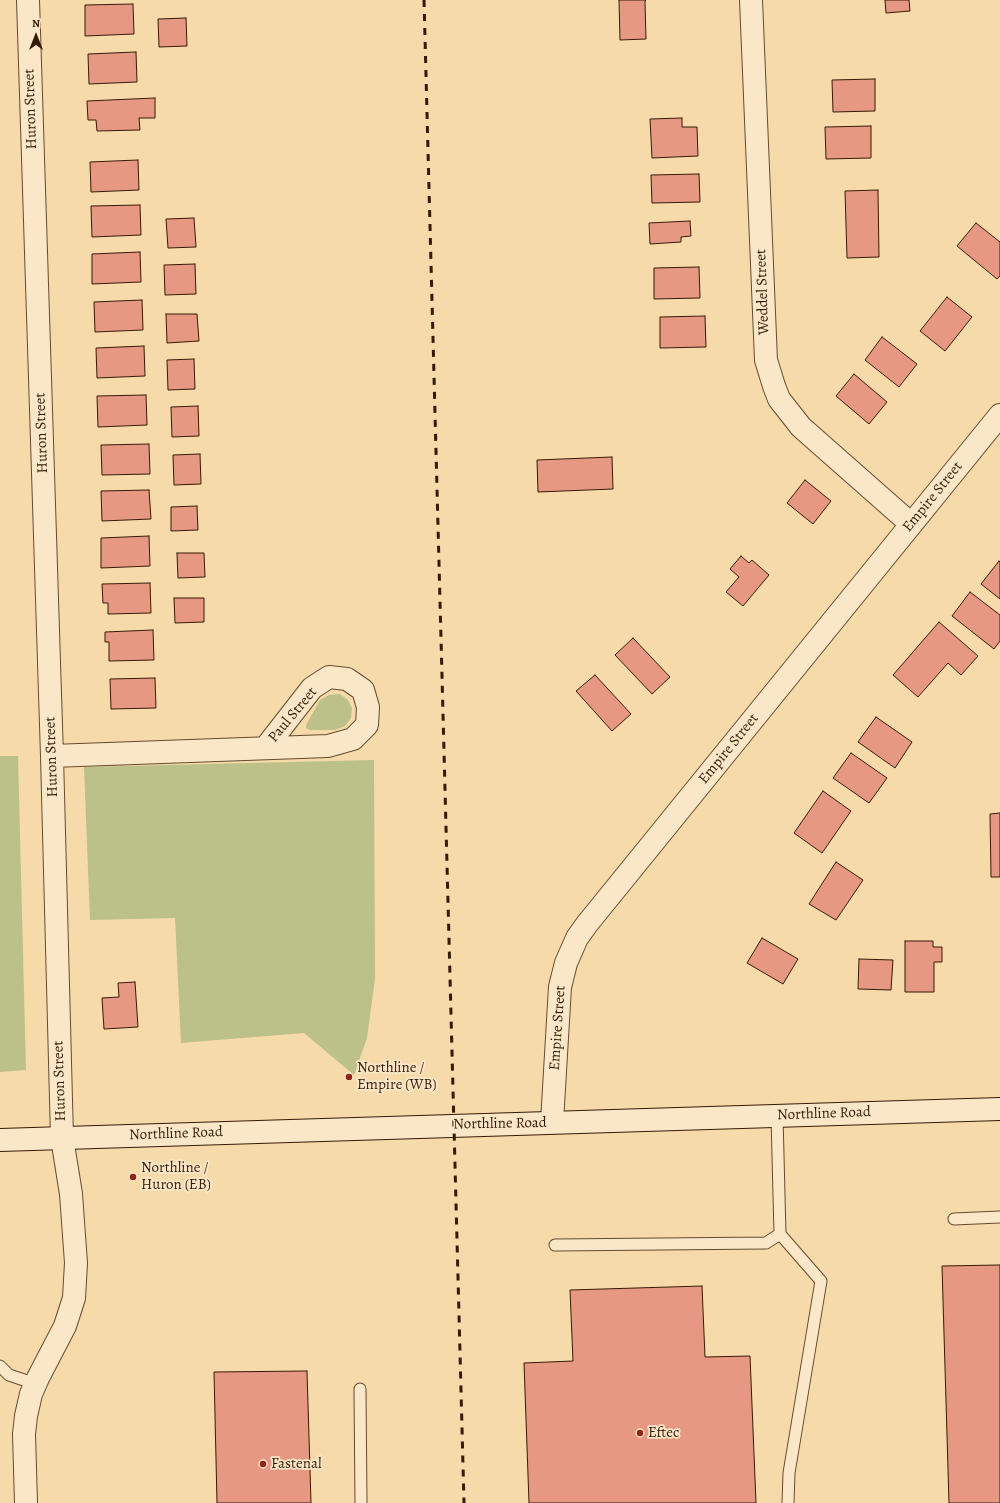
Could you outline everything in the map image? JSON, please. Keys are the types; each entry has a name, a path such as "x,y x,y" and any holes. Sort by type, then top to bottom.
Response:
{"street":[{"name":"Huron Street","path":"26,1503 24,1434 26,1416 31,1394 65,1326 74,1298 76,1263 74,1213 62,1138 52,756 28,0"},
{"name":"Weddel Street","path":"751,0 766,360 779,399 801,427 911,524"},
{"name":"Empire Street","path":"552,1122 560,987 566,963 577,938 911,524 999,420"},
{"name":"Paul Street","path":"52,756 266,747 328,746 353,739 366,725 368,707 363,690 347,679 328,677 312,688 266,747"},
{"name":"Northline Road","path":"0,1140 1000,1109"}],"lane":[{"path":"777,1116 780,1234 821,1281 789,1473 788,1503"},
{"path":"954,1219 1000,1217"},
{"path":"554,1245 766,1242 780,1234"},
{"path":"0,1366 9,1375 36,1384"},
{"path":"360,1390 361,1503"}],"green space":[{"path":"340,694 348,700 352,708 351,718 345,726 335,730 310,730 306,728 306,725 320,700 329,695"},
{"path":"0,756 18,756 26,1070 0,1072"},
{"path":"374,760 375,979 367,1038 354,1075 304,1033 181,1043 175,918 90,920 84,767"}],"building":[{"path":"619,0 646,0 646,39 620,40"},
{"path":"885,0 909,0 910,11 886,13"},
{"path":"133,4 134,34 85,36 85,5"},
{"path":"186,18 187,46 159,47 158,19"},
{"path":"136,52 137,82 89,84 88,54"},
{"path":"875,79 875,111 833,112 832,80"},
{"path":"155,98 155,118 139,118 140,130 97,131 96,120 88,120 87,101"},
{"path":"682,118 682,127 697,127 698,156 652,158 650,119"},
{"path":"871,126 871,158 826,159 825,127"},
{"path":"138,160 139,190 91,192 90,162"},
{"path":"699,174 700,202 652,203 651,175"},
{"path":"878,190 879,257 847,258 845,191"},
{"path":"140,205 141,235 92,237 91,206"},
{"path":"194,218 196,247 168,248 166,219"},
{"path":"690,221 691,236 681,237 681,242 650,244 649,223"},
{"path":"976,223 1000,242 1000,276 997,279 957,246"},
{"path":"140,252 141,282 92,284 92,254"},
{"path":"195,264 196,294 165,295 164,265"},
{"path":"699,267 700,298 654,299 654,268"},
{"path":"947,297 972,317 945,351 920,331"},
{"path":"142,300 143,330 95,332 94,302"},
{"path":"166,314 197,314 199,341 167,343"},
{"path":"705,316 706,347 660,348 660,317"},
{"path":"882,337 917,364 899,387 865,360"},
{"path":"144,346 145,376 97,378 96,348"},
{"path":"194,359 195,389 168,390 167,360"},
{"path":"854,374 887,402 869,424 836,396"},
{"path":"146,395 147,425 98,427 97,396"},
{"path":"198,406 199,436 172,437 171,407"},
{"path":"149,444 150,474 102,475 101,445"},
{"path":"200,454 201,484 174,485 173,455"},
{"path":"612,457 613,489 538,492 537,460"},
{"path":"805,480 831,501 813,524 787,503"},
{"path":"149,490 151,519 102,521 101,491"},
{"path":"197,506 198,530 171,531 171,507"},
{"path":"149,536 150,566 101,568 101,538"},
{"path":"177,553 204,553 205,577 178,578"},
{"path":"741,556 749,563 752,560 769,575 743,606 726,592 739,577 730,569"},
{"path":"999,561 1000,562 1000,599 981,584"},
{"path":"150,583 151,613 108,614 108,603 103,603 102,584"},
{"path":"970,592 1000,615 1000,641 994,649 952,616"},
{"path":"174,598 204,598 204,622 175,623"},
{"path":"939,622 978,656 961,675 948,663 918,697 893,675"},
{"path":"153,630 154,660 109,661 109,642 105,642 105,632"},
{"path":"633,638 670,677 652,694 615,655"},
{"path":"595,675 631,714 612,731 576,691"},
{"path":"155,678 156,708 111,709 110,679"},
{"path":"876,717 912,742 895,768 858,742"},
{"path":"851,753 887,778 869,803 833,778"},
{"path":"823,791 851,811 822,853 794,833"},
{"path":"1000,813 1000,877 991,877 990,814"},
{"path":"836,862 863,880 836,920 809,904"},
{"path":"762,938 798,959 783,984 747,963"},
{"path":"905,941 933,941 933,947 942,947 942,962 934,962 934,992 905,992"},
{"path":"859,959 893,960 891,990 858,989"},
{"path":"135,982 138,1027 104,1029 102,998 119,997 118,983"},
{"path":"1000,1265 1000,1503 949,1503 942,1266"},
{"name":"Eftec","path":"702,1286 705,1357 750,1356 756,1503 529,1503 524,1363 573,1361 570,1290"},
{"name":"Fastenal","path":"307,1371 311,1503 217,1503 214,1372"}],"railway":[{"path":"424,0 464,1503"}],"place":[{"name":"Northline / Empire (WB)","path":"349,1077"},
{"name":"Northline / Huron (EB)","path":"133,1177"},
{"name":"Eftec","path":"640,1433"},
{"name":"Fastenal","path":"263,1464"}]}
